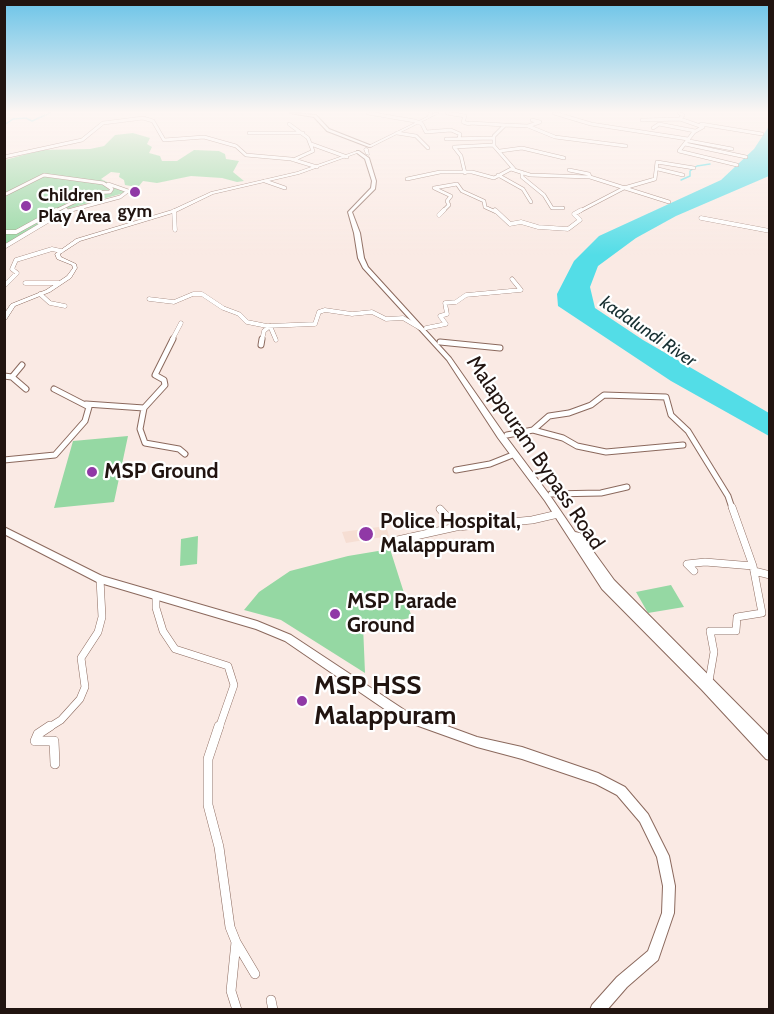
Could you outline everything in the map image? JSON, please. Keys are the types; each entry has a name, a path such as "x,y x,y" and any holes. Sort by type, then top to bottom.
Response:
{"highway":[{"name":"Malappuram Bypass Road","path":"366,160 374,185 350,212 357,233 361,258 366,268 449,359 558,514 605,586 714,694 770,755"},
{"name":"Malappuram Bypass Road","path":"423,328 454,358 611,583 710,681 770,745"},
{"path":"5,531 100,579 257,625 288,638 403,715 477,742 522,753 598,779 621,791 644,818 663,856 669,886 668,913 653,955 622,982 597,1010"}],"main road":[{"path":"4,319 13,305 59,283 75,268 74,264 57,256 78,240 174,212 212,193 337,160"}],"street":[{"path":"294,160 317,167"},
{"path":"461,160 465,173"},
{"path":"505,160 515,169 530,175 590,177 669,202"},
{"path":"716,160 737,165"},
{"path":"439,215 449,205 447,201 451,196 434,188 457,184 462,191 484,201 485,207 495,210 502,219 510,224 521,222 538,227 568,229 580,220 574,214 627,187 655,179 658,161 694,168"},
{"path":"407,179 440,172 475,172 491,178 515,169"},
{"path":"658,169 683,175"},
{"path":"569,170 589,174 590,177"},
{"path":"522,172 522,177 544,195 552,208 563,208"},
{"path":"4,195 44,175 102,183 112,189 110,192 93,193 16,232 4,232"},
{"path":"498,175 523,189 531,202"},
{"path":"265,181 285,188"},
{"path":"4,247 70,208 120,197 128,190 108,184"},
{"path":"174,212 175,230"},
{"path":"701,218 770,231"},
{"path":"4,286 17,273 12,269 16,260 52,249 61,251"},
{"path":"149,299 174,302 193,294 202,294 223,308 239,314 247,322 270,326 315,324 319,312 328,310 352,314 372,312 386,319 403,318 423,328 446,324 440,316 447,314 445,303 456,302 466,295 521,290 513,279"},
{"path":"25,283 59,283"},
{"path":"40,294 50,303 65,306"},
{"path":"181,323 155,375 164,380 165,385 144,408 140,429 145,443 179,449 185,454"},
{"path":"270,326 276,340"},
{"path":"261,345 264,331 270,326"},
{"path":"440,342 500,348"},
{"path":"12,377 22,365"},
{"path":"4,376 12,377 26,389"},
{"path":"54,389 86,404 144,408"},
{"path":"533,430 549,416 569,413 591,405 604,395 636,394 666,397 671,415 688,431 728,496 753,568 762,613 737,617 736,631 710,631 714,652 710,681"},
{"path":"4,460 55,455 86,421 89,407 86,404"},
{"path":"507,435 533,430 563,438 577,446 606,452 683,445"},
{"path":"456,470 490,464 515,454"},
{"path":"551,494 601,493 627,487"},
{"path":"440,509 446,519 457,527"},
{"path":"393,541 457,527 532,520 558,514"},
{"path":"694,571 687,567 687,564 705,562 753,568 770,574"},
{"path":"55,764 54,741 35,741 38,734 61,720 80,699 85,687 81,658 98,632 102,617 100,579"},
{"path":"156,596 156,608 163,631 175,649 228,666 234,685 208,759 208,805 221,857 230,927 255,974"},
{"path":"236,942 231,991 237,1010"}],"shaded area":[{"name":"Police Hospital, Malappuram","path":"386,526 389,536 346,543 342,532"}],"green space":[{"path":"5,160 239,161 233,172 244,181 237,182 222,178 191,176 157,183 143,181 139,186 131,186 125,185 124,180 119,177 120,173 111,172 101,179 125,191 124,193 67,209 5,246"},
{"name":"MSP Ground","path":"128,436 114,502 54,508 73,441"},
{"path":"198,536 197,564 180,566 181,539"},
{"name":"MSP Parade Ground","path":"390,549 412,618 363,625 365,673 281,620 244,610 259,592 290,571 348,556"},
{"path":"671,585 684,607 648,613 636,592"}],"water":[{"path":"742,160 769,160 769,176 676,216 636,238 598,266 590,287 595,308 643,340 769,413 769,436 671,381 558,306 557,294 574,261 599,236 721,180"}],"waterway":[{"path":"681,180 690,176 690,171 697,166 710,164"}],"place":[{"name":"gym","path":"135,192"},
{"name":"Children Play Area","path":"26,206"},
{"name":"MSP Ground","path":"92,472"},
{"name":"Police Hospital, Malappuram","path":"366,534"},
{"name":"MSP Parade Ground","path":"335,614"},
{"name":"MSP HSS Malappuram","path":"302,701"}],"water label":[{"name":"kadalundi River","path":"648,332"}]}
